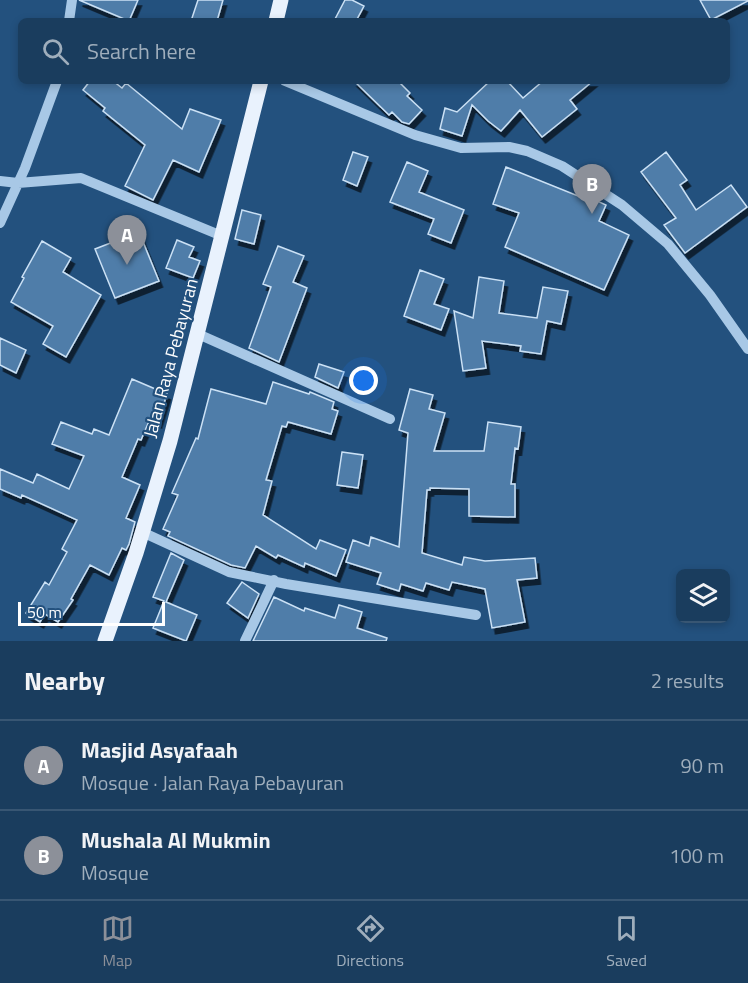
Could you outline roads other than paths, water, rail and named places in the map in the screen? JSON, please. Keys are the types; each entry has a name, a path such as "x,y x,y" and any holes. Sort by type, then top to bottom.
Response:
{"main road":[{"path":"277,18 281,0"},
{"name":"Jalan Raya Pebayuran","path":"105,641 116,614 170,441 260,84"}],"street":[{"path":"69,18 72,0"},
{"path":"0,223 25,168 56,84"},
{"path":"292,84 415,135 461,148 509,147 562,166 621,204 668,244 710,295 748,349"},
{"path":"0,181 18,183 81,177 222,236"},
{"path":"198,334 390,419"},
{"path":"142,532 228,572 476,615"},
{"path":"244,641 274,580"}],"place":[{"name":"Mushala Al Mukmin","path":"592,214"},
{"name":"Masjid Asyafaah","path":"127,265"}]}
